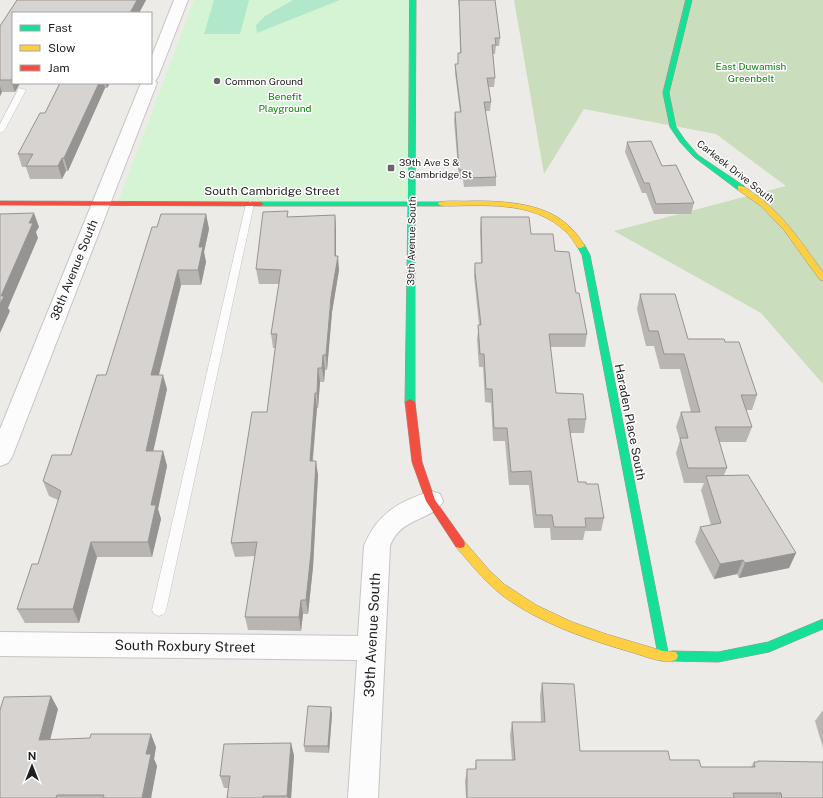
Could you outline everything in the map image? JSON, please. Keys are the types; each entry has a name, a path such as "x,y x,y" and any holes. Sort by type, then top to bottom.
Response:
{"main road":[{"name":"39th Avenue South","path":"413,0 410,402 418,462 431,501"},
{"name":"Carkeek Drive South","path":"689,0 666,93 673,127 682,141 696,156 764,204 778,218 797,240 823,278"},
{"name":"South Cambridge Street","path":"0,203 502,204 520,206 542,212"},
{"name":"Haraden Place South","path":"542,212 557,219 570,229 586,255 663,656"},
{"path":"431,501 452,534 477,565 514,598 564,624 608,641 663,656 718,657 769,647 823,624"}],"street":[{"path":"152,74 181,0"},
{"name":"38th Avenue South","path":"0,457 148,84"},
{"name":"39th Avenue South","path":"363,798 370,648 377,546 380,535 396,517 431,501"},
{"name":"South Roxbury Street","path":"0,644 370,648"}],"lane":[{"path":"0,131 22,90"},
{"path":"159,610 250,204"}],"green space":[{"name":"Benefit Playground","path":"194,0 414,0 415,204 117,205"},
{"path":"214,0 249,0 240,34 204,34"},
{"path":"293,0 340,0 257,33 256,25 265,16"},
{"name":"East Duwamish Greenbelt","path":"514,0 823,0 823,384 761,313 614,231 786,186 716,134 584,109 544,174"}],"building":[{"path":"17,0 137,0 131,12 12,12 11,80 0,80 0,26"},
{"path":"459,0 495,0 500,38 495,38 496,45 492,45 495,78 487,78 491,102 484,102 496,177 464,178 463,170 459,170 455,112 461,112 455,64 458,64 458,53 461,53"},
{"path":"60,84 99,84 64,158 62,158 58,166 26,166 33,154 18,154 40,113 45,113"},
{"path":"651,141 662,166 676,165 694,203 656,204 649,183 644,183 627,142"},
{"path":"288,211 287,217 335,215 335,256 338,256 331,297 326,355 323,355 322,368 318,368 317,393 315,393 310,461 316,461 311,553 306,600 301,600 299,617 245,617 257,542 231,543 252,412 267,412 277,334 271,334 281,270 256,269 263,212"},
{"path":"34,213 29,223 33,223 1,296 4,296 0,304 0,214"},
{"path":"161,214 206,214 199,247 203,247 198,270 178,270 151,375 163,375 146,451 163,451 151,505 156,505 148,542 91,542 73,609 17,609 32,564 38,564 61,491 43,481 52,455 71,455 97,375 106,375 152,227 157,227"},
{"path":"481,217 529,217 531,234 553,234 555,251 569,252 576,293 579,293 587,334 549,334 556,393 583,394 586,419 568,419 578,482 598,484 604,518 585,518 586,527 554,527 552,515 536,515 531,471 511,472 507,428 494,428 492,389 486,389 484,354 480,354 478,325 481,325 475,263 482,263"},
{"path":"640,294 675,294 688,339 724,339 725,342 739,342 757,395 741,395 752,427 715,427 727,468 688,468 680,438 688,438 681,412 700,412 684,354 664,354 658,331 649,331"},
{"path":"748,475 796,553 745,563 743,560 720,564 700,527 721,523 706,476"},
{"path":"542,683 574,684 580,751 668,751 670,760 699,760 701,767 755,767 754,762 758,761 823,762 823,798 782,798 781,793 733,793 734,798 467,798 467,769 476,769 476,760 515,760 512,722 545,722"},
{"path":"51,696 39,740 90,738 91,734 151,734 146,754 151,754 142,798 103,798 104,795 57,795 56,798 0,798 0,710 4,697"},
{"path":"308,706 331,707 328,746 304,746"},
{"path":"291,743 287,796 227,798 230,776 220,776 224,744"}],"traffic: fast":[{"path":"410,402 413,0"},
{"path":"689,0 666,93 673,127 682,141 696,156 741,188"},
{"path":"260,204 442,204"},
{"path":"581,246 586,255 663,656"},
{"path":"672,656 718,657 769,647 823,624"}],"traffic: slow":[{"path":"741,188 764,204 787,228 823,278"},
{"path":"442,204 500,204 519,206 538,211 554,218 569,230 581,246"},
{"path":"460,544 472,559 500,587 532,608 587,633 663,656 672,656"}],"traffic: jam":[{"path":"0,203 260,204"},
{"path":"410,402 417,462 431,501 460,544"}],"place":[{"name":"Common Ground","path":"217,81"},
{"name":"39th Ave S & S Cambridge St","path":"391,168"}]}
